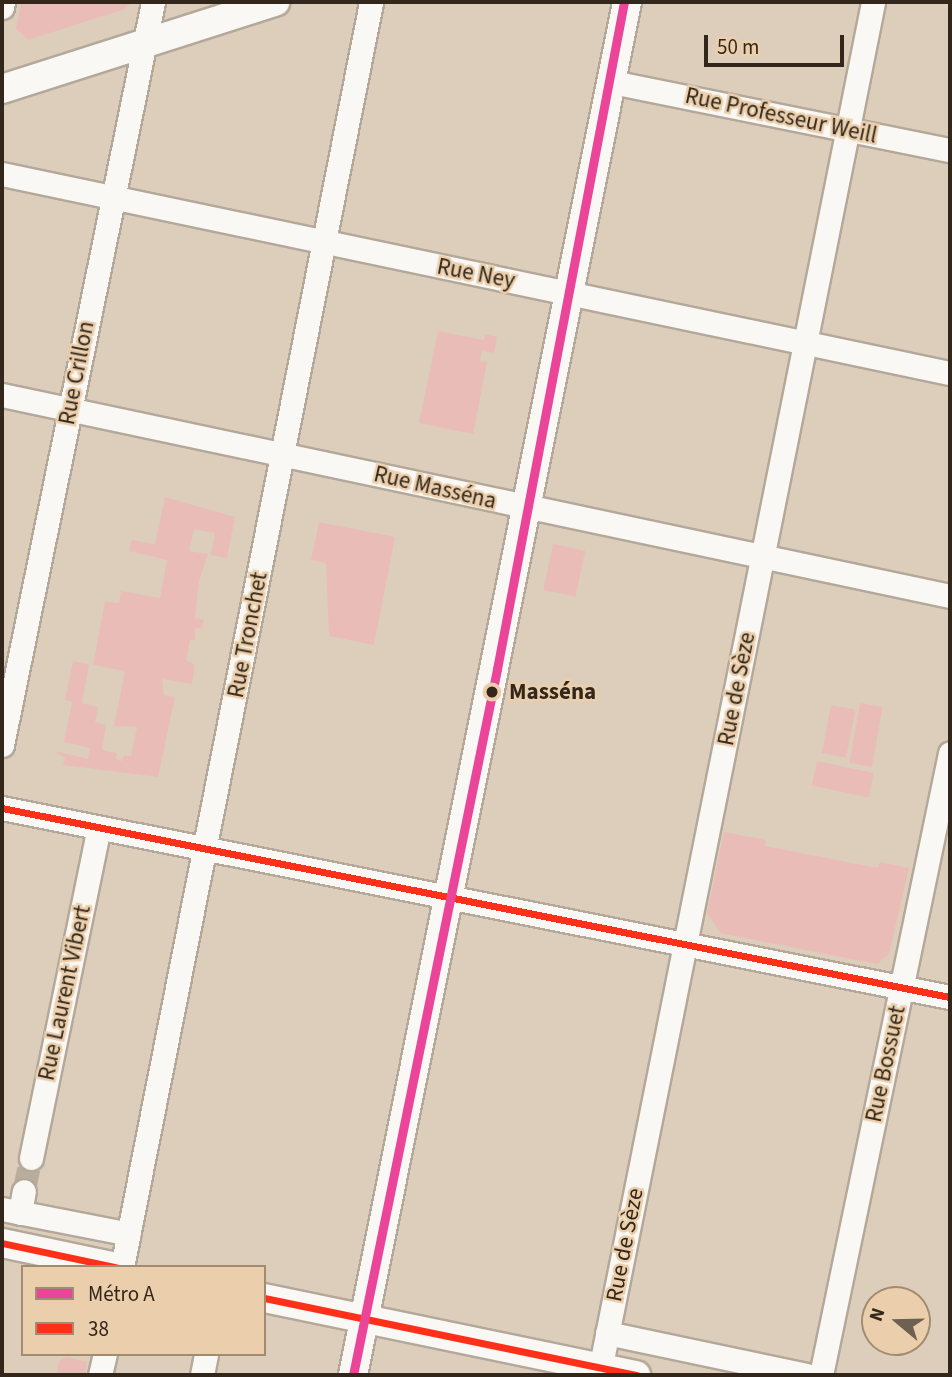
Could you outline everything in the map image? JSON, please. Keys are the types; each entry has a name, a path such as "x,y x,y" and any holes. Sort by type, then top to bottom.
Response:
{"main road":[{"path":"2,89 275,2"},
{"path":"353,1375 572,293 627,2"},
{"path":"2,1243 106,1265"},
{"path":"266,1298 600,1372 636,1375"}],"street":[{"name":"Rue Crillon","path":"2,745 153,2"},
{"name":"Rue Tronchet","path":"122,1265 207,850 371,2"},
{"name":"Rue de Sèze","path":"600,1372 806,344 845,129 873,2"},
{"name":"Rue Professeur Weill","path":"612,82 950,150"},
{"name":"Rue Ney","path":"2,174 950,373"},
{"name":"Rue Masséna","path":"2,395 763,559 950,596"},
{"name":"Rue Bossuet","path":"821,1375 950,753"},
{"path":"2,808 950,997"},
{"name":"Rue Laurent Vibert","path":"31,1158 99,828"},
{"path":"15,1204 129,1234"},
{"path":"607,1333 807,1375"},
{"path":"100,1375 105,1356"},
{"path":"202,1375 206,1356"}],"shaded area":[{"path":"21,2 132,2 125,9 28,40 16,29"},
{"path":"438,331 484,340 485,334 497,337 494,353 482,351 480,361 487,362 473,434 419,423"},
{"path":"165,497 235,517 227,558 211,555 215,533 194,529 189,551 208,554 199,581 195,618 204,620 202,629 195,628 195,640 190,640 186,660 195,665 192,684 162,679 164,695 175,697 158,777 63,765 65,758 54,751 88,759 90,748 64,742 72,702 65,700 73,661 89,664 82,703 98,707 95,722 106,725 102,750 117,753 116,759 122,761 124,755 131,756 137,727 114,726 125,671 93,665 105,601 119,603 121,591 160,598 167,560 129,551 132,540 155,544"},
{"path":"319,522 395,537 374,645 329,636 326,563 311,560"},
{"path":"553,544 585,551 576,597 543,590"},
{"path":"860,703 883,707 872,767 849,763"},
{"path":"831,705 856,710 846,758 822,753"},
{"path":"817,761 874,773 869,798 812,785"},
{"path":"724,832 766,840 765,846 878,868 880,862 909,868 889,954 877,964 720,933 707,913"},
{"path":"66,1357 87,1362 85,1375 56,1375 59,1361"}],"tunnel":[{"path":"24,1191 31,1158"}],"metro line":[{"name":"A","path":"353,1375 497,669 624,2"}],"transit line":[{"name":"38","path":"2,808 950,997"},
{"name":"38","path":"2,1243 106,1265"},
{"name":"38","path":"266,1298 636,1375"}],"place":[{"name":"Masséna","path":"492,692"}]}
